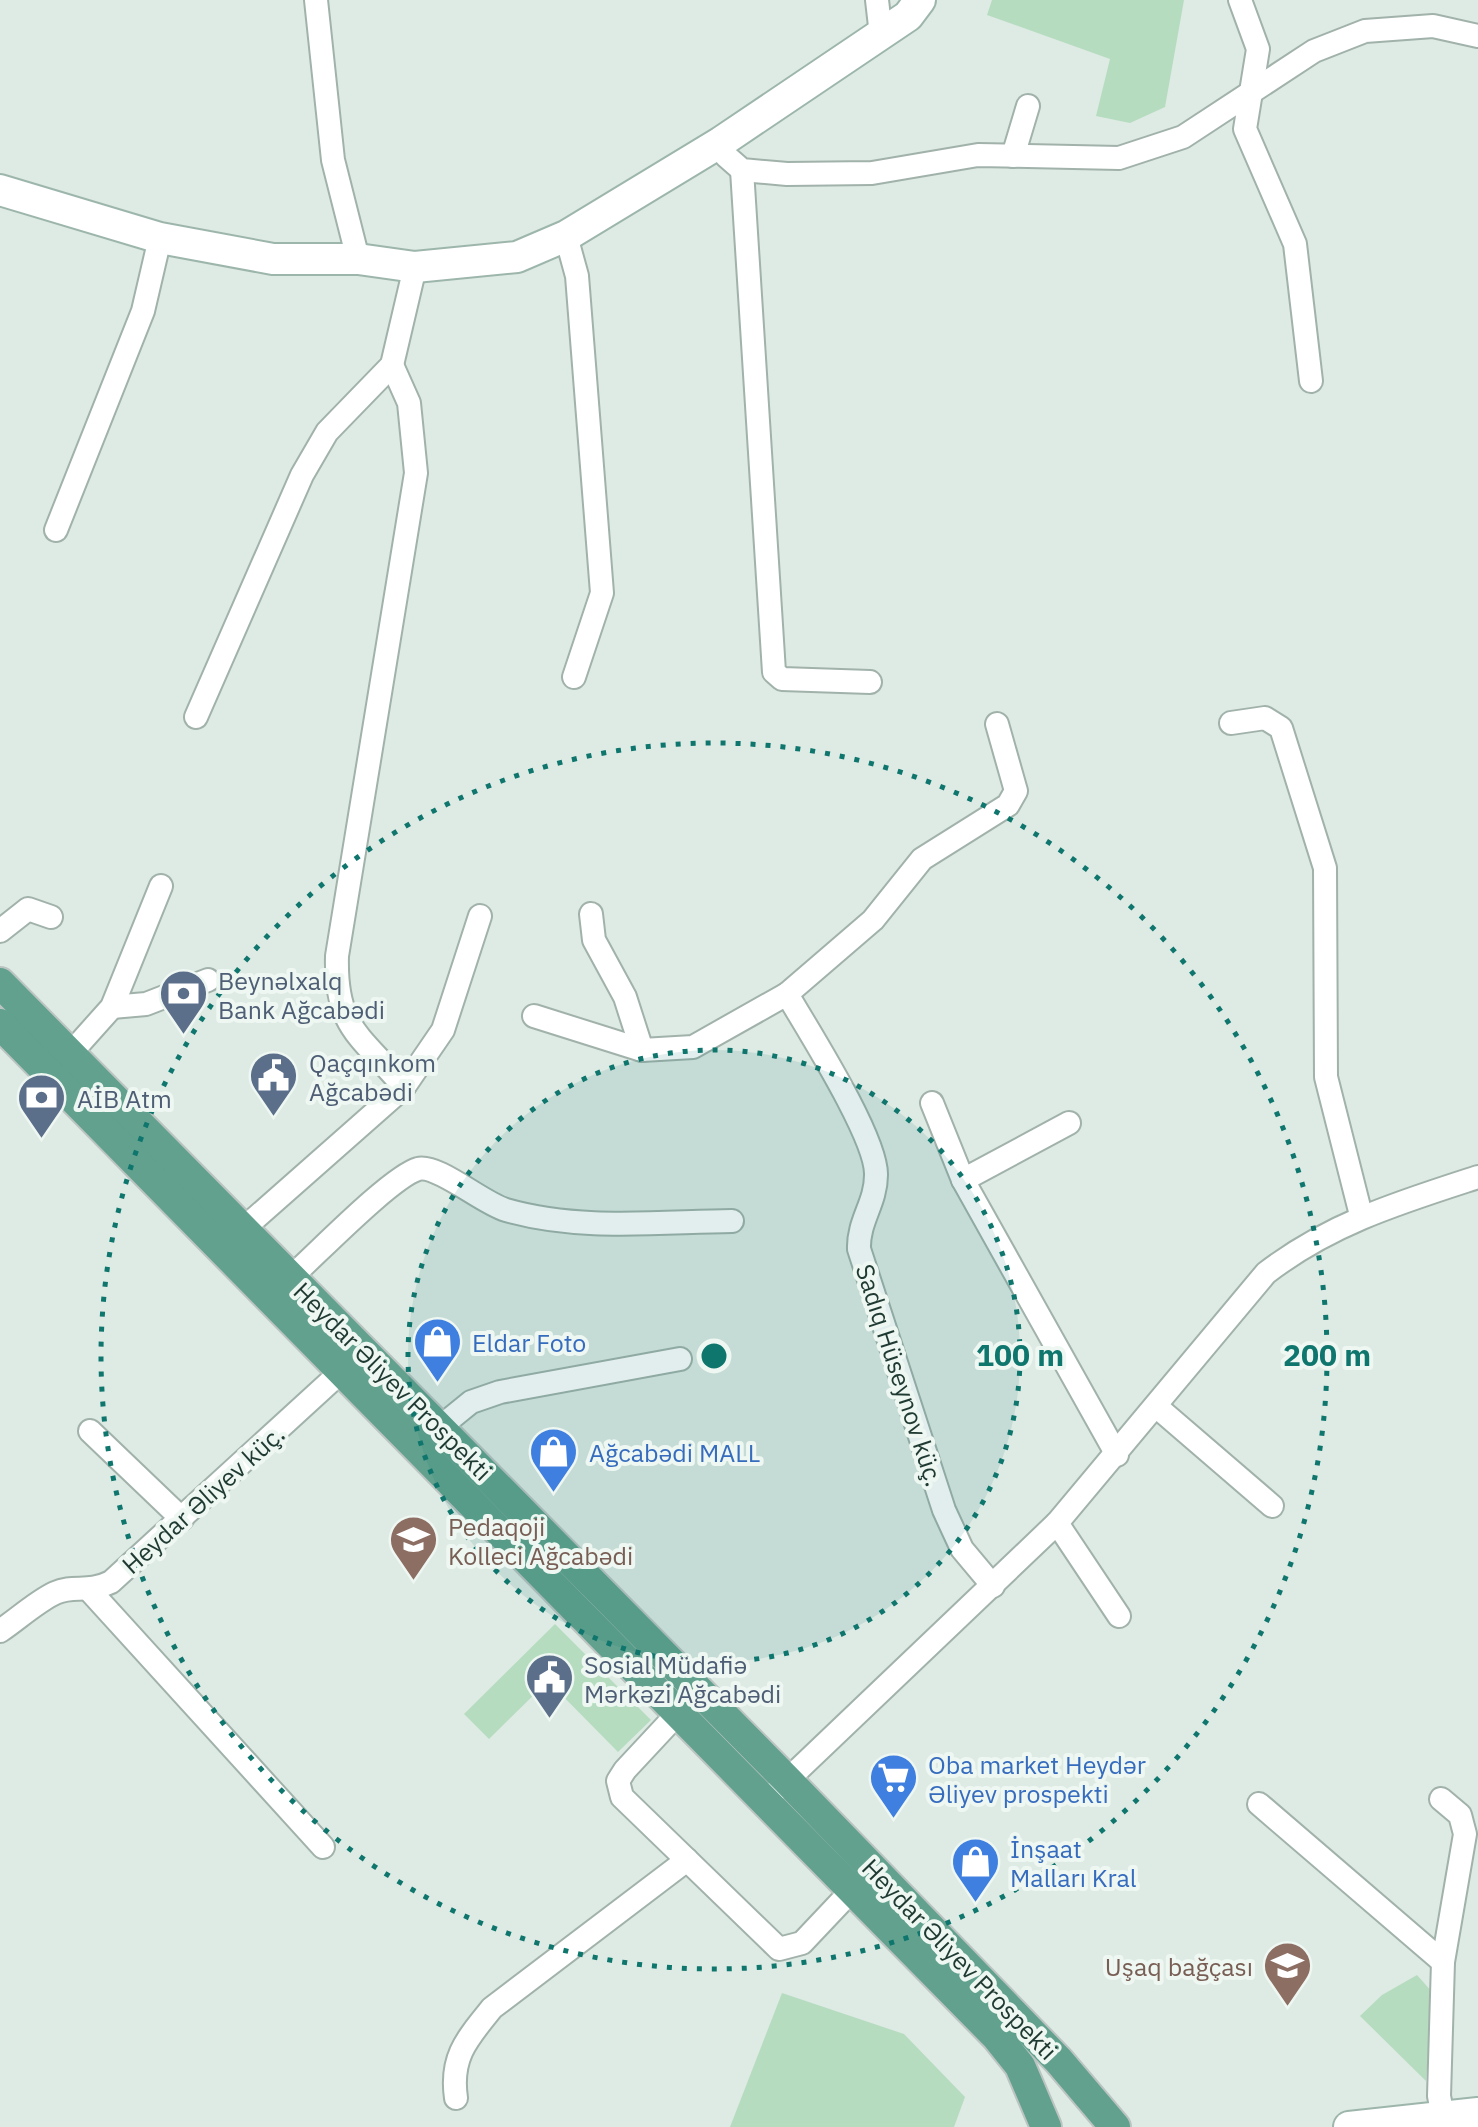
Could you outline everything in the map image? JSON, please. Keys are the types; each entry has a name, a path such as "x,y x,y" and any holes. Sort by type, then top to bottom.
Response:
{"main road":[{"name":"Heydar Əliyev Prospekti","path":"0,984 439,1428 777,1790 1060,2061 1115,2127"},
{"path":"0,1024 680,1711 777,1790 854,1888 1020,2066 1046,2127"}],"street":[{"path":"316,0 333,160 358,259"},
{"path":"877,0 881,35"},
{"path":"0,190 160,238 273,259 358,259 416,267 518,258 566,236 721,142 908,16 920,0"},
{"path":"1240,0 1258,48 1245,129 1295,244 1311,381"},
{"path":"721,142 726,156 742,170 872,174 978,155 1119,158 1150,151 1183,137 1314,52 1365,31 1433,26 1478,36"},
{"path":"1014,156 1028,106"},
{"path":"742,170 774,672 782,680 870,682"},
{"path":"566,236 577,276 602,592 574,677"},
{"path":"56,530 143,311 160,238"},
{"path":"196,718 302,475 327,432 392,365 416,267"},
{"path":"392,365 408,403 416,473 337,956 336,995 342,1016 404,1087"},
{"path":"1232,723 1264,718 1281,728 1326,868 1326,1077 1361,1215"},
{"path":"534,1016 642,1050 694,1048 787,994 873,920 922,860 1008,805 1016,790 997,724"},
{"path":"70,1054 112,1007 161,886"},
{"path":"0,931 28,909 51,917"},
{"path":"591,914 594,940 625,997 642,1050"},
{"path":"243,1228 404,1087 442,1030 480,916"},
{"path":"112,1007 146,1004 208,980"},
{"name":"Sadıq Hüseynov küç.","path":"787,994 839,1081 877,1170 875,1197 858,1228 859,1249 944,1510 962,1549 993,1586"},
{"path":"932,1103 964,1180 1117,1455"},
{"path":"964,1180 1070,1123"},
{"path":"291,1278 414,1170 432,1168 498,1208 552,1223 732,1222"},
{"path":"777,1790 1058,1522 1266,1273 1305,1243 1361,1215 1478,1176"},
{"path":"439,1428 471,1402 500,1392 680,1360"},
{"name":"Heydar Əliyev küç.","path":"0,1631 57,1592 74,1588 91,1592 111,1582 344,1370"},
{"path":"1157,1407 1272,1506"},
{"path":"90,1431 182,1519"},
{"path":"1058,1522 1118,1616"},
{"path":"91,1592 324,1847"},
{"path":"680,1711 618,1781 622,1797 779,1948 802,1943 854,1888"},
{"path":"1442,1799 1460,1815 1465,1834 1443,1962 1439,2096 1443,2117"},
{"path":"1259,1804 1443,1962"},
{"path":"456,2098 452,2072 466,2039 492,2008 688,1860"},
{"path":"1348,2127 1478,2113"}],"green space":[{"path":"992,0 1184,0 1165,107 1130,123 1096,116 1110,59 987,15"},
{"path":"555,1624 651,1720 618,1752 548,1681 489,1739 464,1714"},
{"path":"1417,1975 1433,1993 1426,2081 1360,2016 1382,1995"},
{"path":"782,1993 904,2034 965,2097 954,2127 730,2127"}],"place":[{"name":"Beynəlxalq Bank Ağcabədi","path":"183,1036"},
{"name":"Qaçqınkom Ağcabədi","path":"274,1118"},
{"name":"AİB Atm","path":"42,1140"},
{"name":"Eldar Foto","path":"437,1384"},
{"name":"Ağcabədi MALL","path":"554,1494"},
{"name":"Pedaqoji Kolleci Ağcabədi","path":"413,1582"},
{"name":"Sosial Müdafiə Mərkəzi Ağcabədi","path":"549,1720"},
{"name":"Oba market Heydər Əliyev prospekti","path":"893,1820"},
{"name":"İnşaat Malları Kral","path":"975,1904"},
{"name":"Uşaq bağçası","path":"1288,2008"}]}
